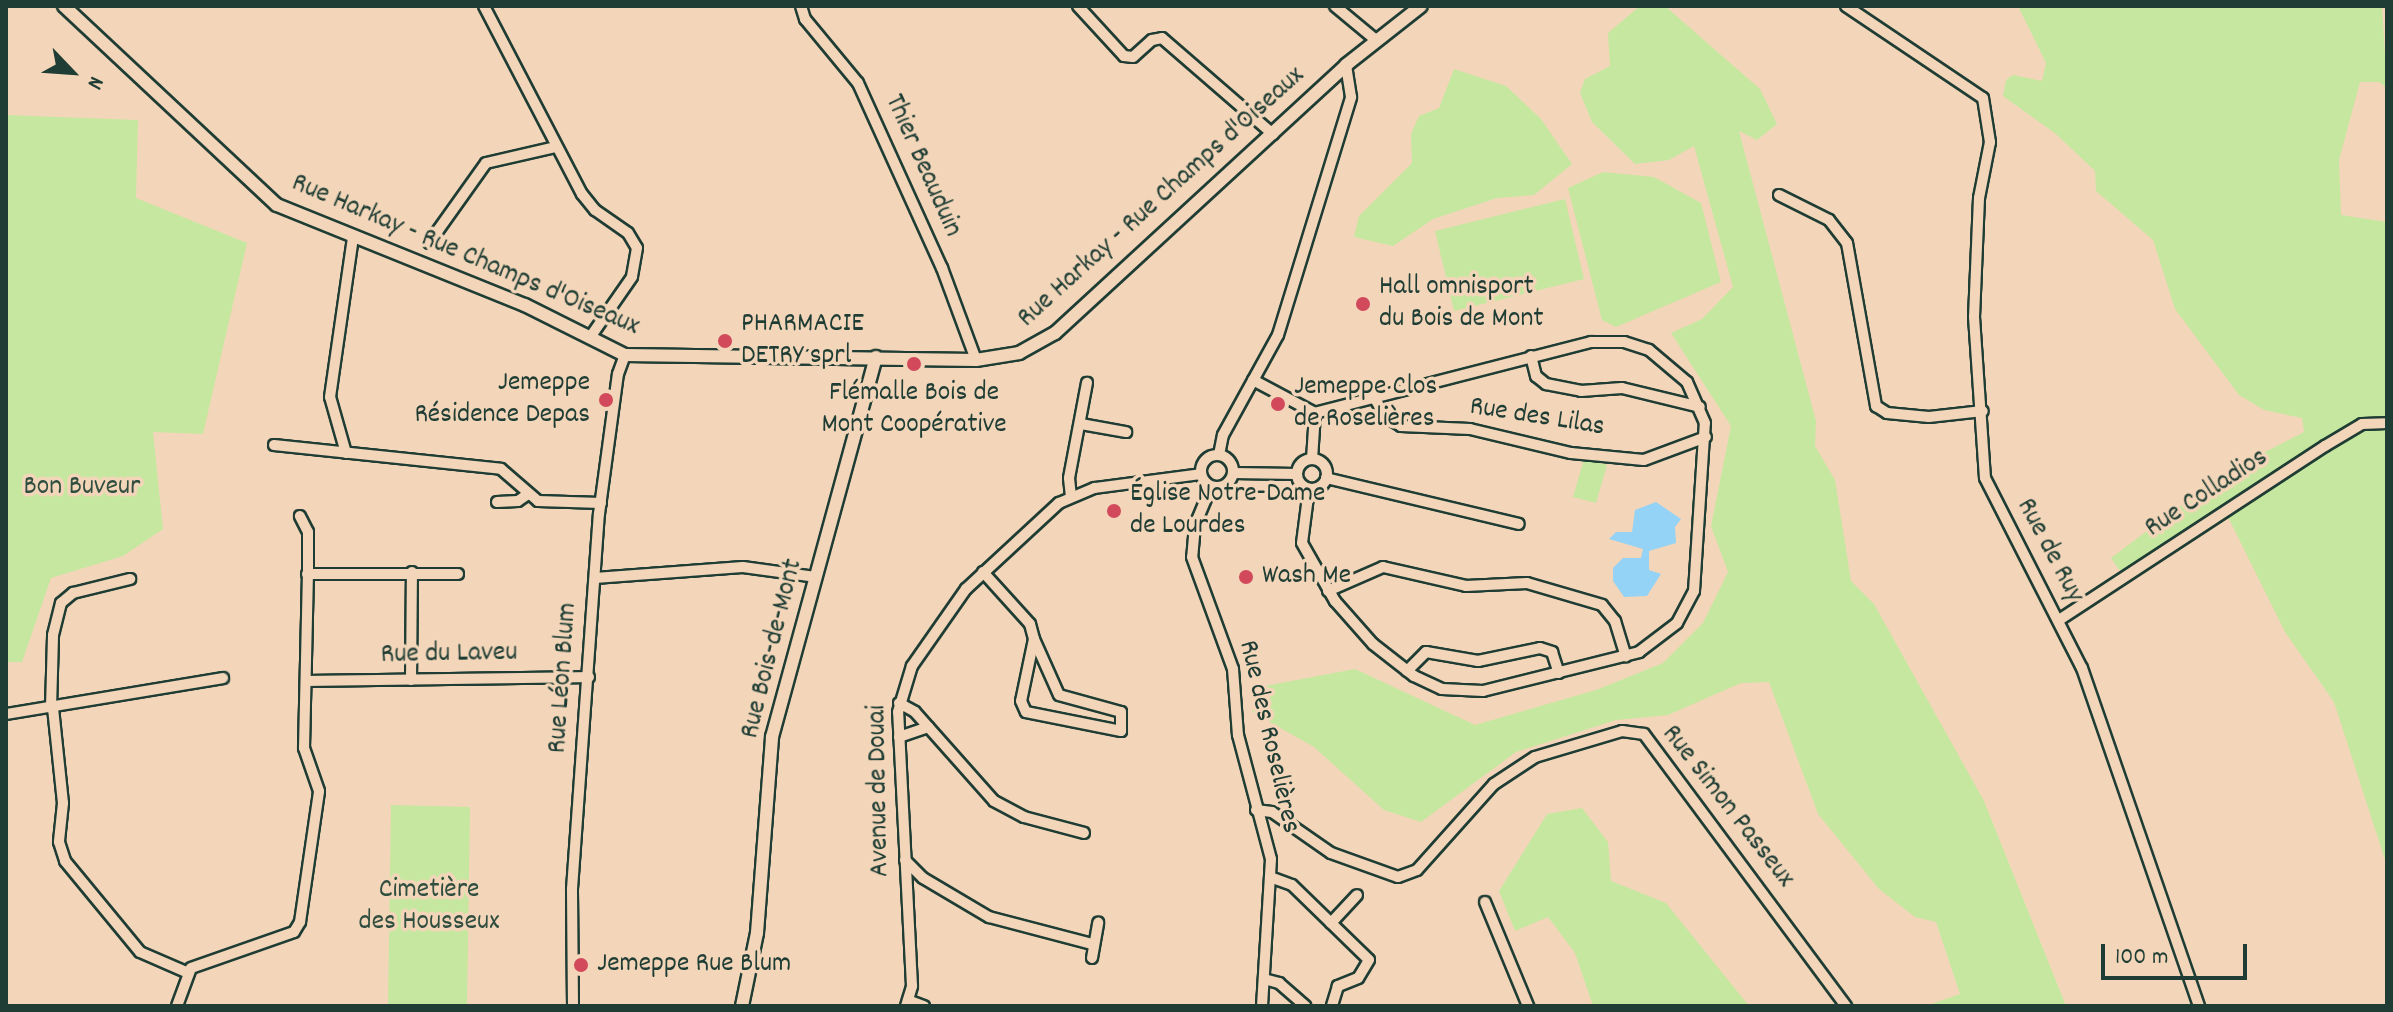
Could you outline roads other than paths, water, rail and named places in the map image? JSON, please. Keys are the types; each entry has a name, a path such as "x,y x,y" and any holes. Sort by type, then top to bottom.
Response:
{"street":[{"name":"Rue Harkay - Rue Champs d'Oiseaux","path":"64,6 257,191 353,238 447,272 591,336 625,355 976,360 1019,353 1055,333 1346,65 1421,6"},
{"path":"484,6 507,41 556,147 590,205 628,233 637,248 632,277 591,336"},
{"name":"Thier Beauduin","path":"801,6 805,19 858,83 942,268 976,360"},
{"path":"1078,6 1124,56 1133,57 1152,40 1162,38 1273,134"},
{"path":"1335,6 1376,40"},
{"name":"Rue de Ruy","path":"1846,6 1983,98 1990,142 1979,198 1974,317 1983,411 1985,478 2059,620 2101,716 2199,1006"},
{"path":"1219,455 1223,435 1278,335 1351,97 1346,65"},
{"path":"429,243 486,163 556,147"},
{"path":"1779,195 1835,224 1847,243 1876,406 1887,413 1929,417 1983,411"},
{"path":"346,453 330,397 353,238"},
{"path":"1253,380 1315,413 1372,394 1598,341 1638,346 1673,366 1700,407 1706,437 1694,591 1670,630 1626,656 1468,692 1435,687 1407,671 1364,636 1328,591 1301,539 1309,489 1297,474"},
{"name":"Rue Léon Blum","path":"573,1006 572,889 595,578 601,503 618,374 625,355"},
{"path":"1531,356 1536,376 1546,384 1581,391 1622,388 1700,407"},
{"name":"Rue Bois-de-Mont","path":"742,1006 757,933 772,737 876,357"},
{"path":"1071,497 1069,478 1087,383"},
{"name":"Rue des Lilas","path":"1372,394 1385,416 1401,426 1470,429 1571,453 1648,459 1706,437"},
{"path":"1312,459 1315,413"},
{"name":"Rue Colladios","path":"2059,620 2343,435 2362,424 2387,423"},
{"path":"1081,424 1126,432"},
{"path":"274,445 501,469 528,494 549,502 601,503"},
{"path":"1219,455 1232,464 1233,473 1226,485 1211,487 1201,474 1202,464 1219,455"},
{"path":"1297,474 1303,462 1312,459 1324,465 1326,478"},
{"path":"1233,473 1297,474"},
{"name":"Avenue de Douai","path":"908,1003 899,703 922,648 983,572 1071,497 1095,488 1201,474"},
{"path":"1309,489 1326,478 1519,524"},
{"name":"Rue des Roselières","path":"1211,487 1195,525 1192,557 1233,669 1238,735 1271,859 1262,1006"},
{"path":"497,502 518,501 528,494"},
{"path":"130,579 73,593 61,603 53,635 52,708 63,803 59,842 65,861 135,948 186,972 297,928 319,791 304,748 310,681 308,532 300,516"},
{"path":"595,578 743,567 816,577"},
{"path":"1328,591 1383,567 1466,586 1527,583 1606,607 1626,656"},
{"path":"411,680 412,572"},
{"path":"983,572 1020,607 1059,695 1121,712 1121,731 1026,712 1021,697 1034,639"},
{"path":"307,574 458,574"},
{"path":"1407,671 1426,652 1478,661 1540,648 1552,652 1559,673"},
{"name":"Rue du Laveu","path":"310,681 589,677"},
{"path":"6,714 223,678"},
{"path":"899,703 928,727 1001,806 1084,833"},
{"path":"899,737 928,727"},
{"name":"Rue Simon Passeux","path":"1256,810 1272,812 1331,853 1398,877 1417,870 1494,784 1535,757 1622,731 1644,734 1846,1006"},
{"path":"905,860 930,882 999,921 1092,944"},
{"path":"1270,877 1292,885 1369,963 1358,978 1338,986 1332,1006"},
{"path":"907,897 930,882"},
{"path":"1331,923 1357,895"},
{"path":"1485,902 1528,1006"},
{"path":"1092,958 1098,923"},
{"path":"177,1006 186,972"},
{"path":"1264,979 1279,983 1305,1006"},
{"path":"908,1003 924,1006"}],"water":[{"path":"1656,502 1681,519 1675,527 1676,543 1649,551 1649,570 1661,574 1647,596 1624,597 1613,581 1613,568 1623,558 1641,558 1643,549 1609,539 1616,532 1632,532 1635,510"}],"place":[{"name":"Hall omnisport du Bois de Mont","path":"1363,304"},
{"name":"PHARMACIE DETRY sprl","path":"725,341"},
{"name":"Flémalle Bois de Mont Coopérative","path":"914,364"},
{"name":"Jemeppe Résidence Depas","path":"606,400"},
{"name":"Jemeppe Clos de Roselières","path":"1278,404"},
{"name":"Église Notre-Dame de Lourdes","path":"1114,511"},
{"name":"Wash Me","path":"1246,577"},
{"name":"Jemeppe Rue Blum","path":"581,965"}],"park label":[{"name":"Bon Buveur","path":"82,488"},
{"name":"Cimetière des Housseux","path":"429,907"}]}
